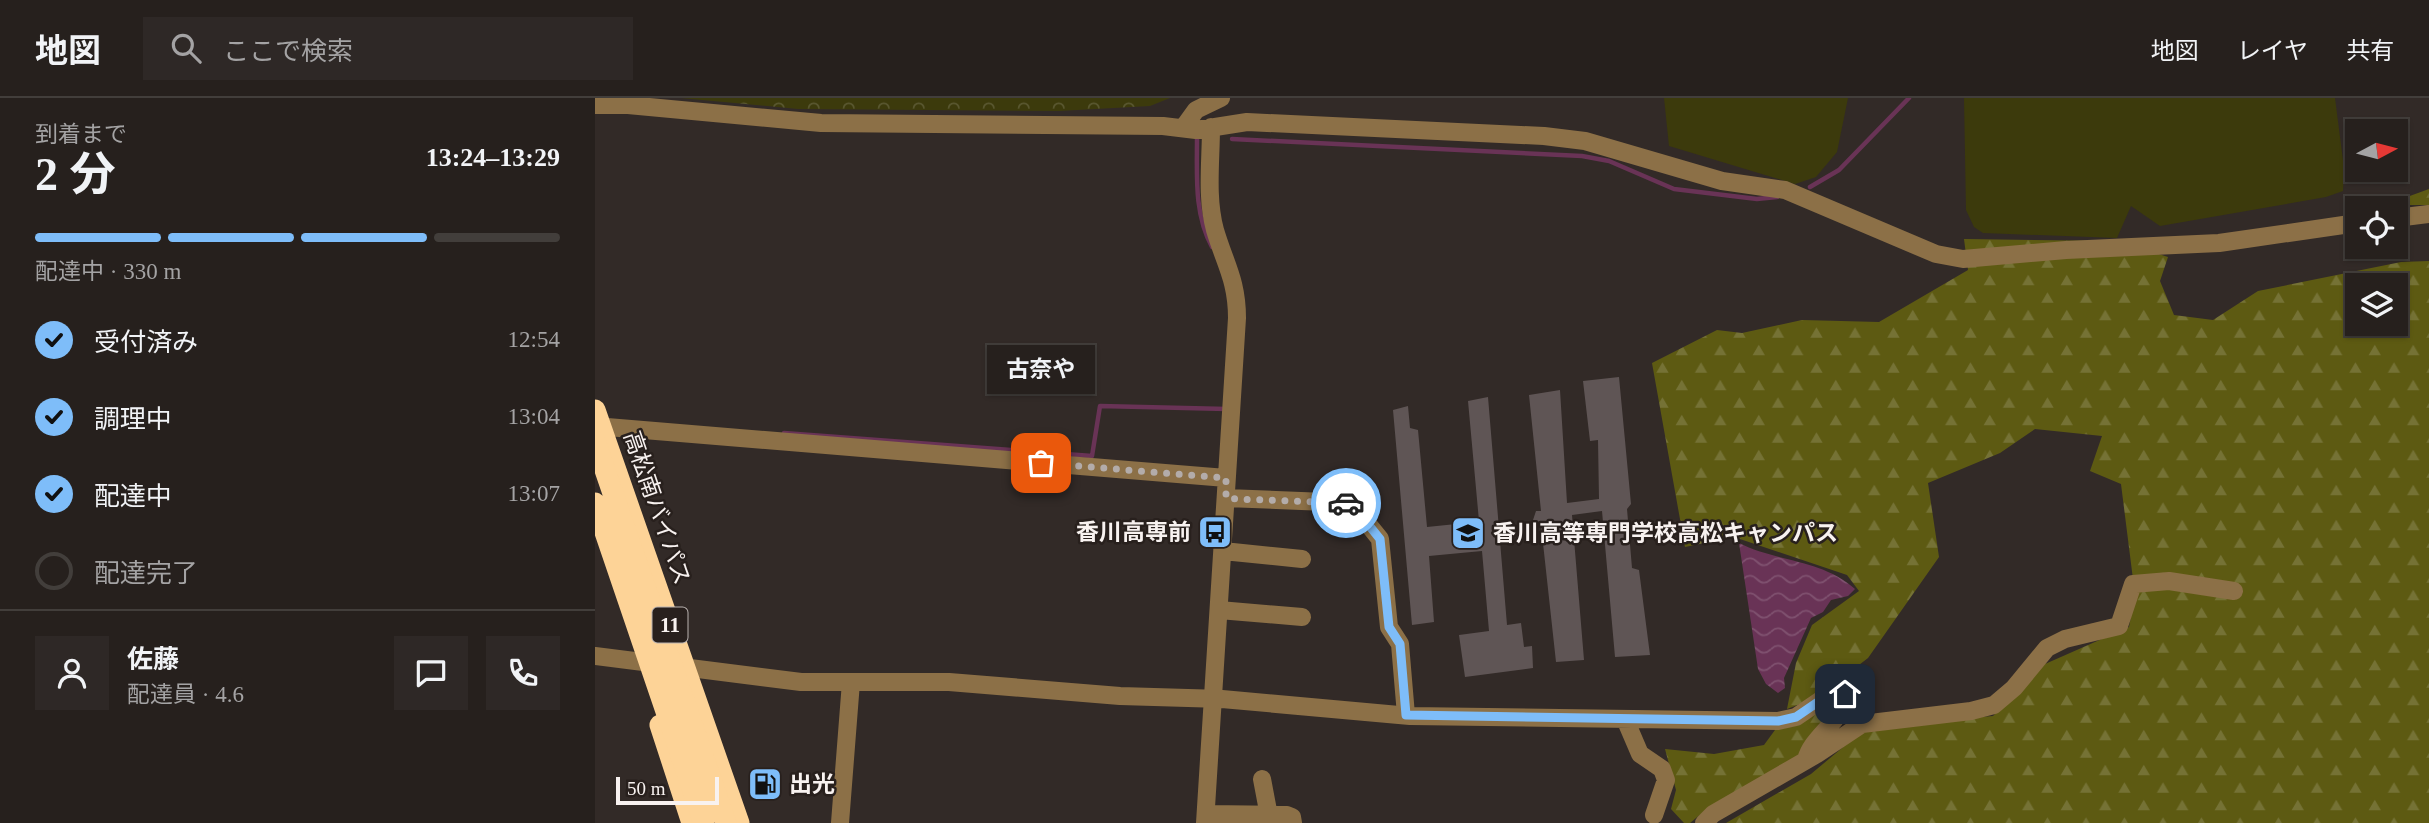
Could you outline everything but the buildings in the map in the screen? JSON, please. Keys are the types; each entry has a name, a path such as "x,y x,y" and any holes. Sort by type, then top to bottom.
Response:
{"highway":[{"name":"高松南バイパス","path":"596,426 739,823"},
{"path":"596,426 726,823"},
{"path":"595,503 704,823"},
{"name":"11","path":"595,534 692,823"}],"street":[{"path":"1184,128 1196,110 1221,98"},
{"path":"595,106 628,105 821,123 1184,128 1247,122 1544,136 1585,141 1722,181 1785,190 1935,254 1963,259 2066,250 2219,243 2345,225"},
{"path":"1211,127 1210,205 1215,230 1235,281 1237,299 1206,818 1287,815 1292,817 1293,823"},
{"path":"2408,217 2429,214"},
{"path":"596,426 1226,478"},
{"path":"1226,498 1351,503 1380,539 1389,627 1400,644 1406,715"},
{"path":"1223,551 1302,559"},
{"path":"1704,823 1713,814 1862,724 1971,711 1994,705 2014,688 2047,648 2065,639 2119,626 2133,584 2169,581 2234,591"},
{"path":"1219,610 1302,617"},
{"path":"595,656 801,682 949,682 1120,696 1214,699 1406,715 1778,721 1796,717 1834,691 1841,691 1845,694 1842,709 1810,746 1806,760"},
{"path":"840,823 851,682"},
{"path":"1625,719 1640,754 1662,769 1666,780 1654,815"},
{"path":"1262,779 1269,816"}],"green space":[{"path":"681,98 1170,98 1150,106 1059,111 798,109"},
{"path":"1664,98 1848,98 1837,152 1816,177 1795,184 1669,146"},
{"path":"1964,98 2335,98 2344,168 2343,191 2326,197 2160,226 2131,206 2117,238 1983,233 1974,227 1966,210"},
{"path":"2429,189 2429,205 2408,205 2408,197"},
{"path":"1964,239 2118,241 2168,257 2160,281 2174,315 2213,320 2258,291 2345,273 2345,336 2408,336 2408,273 2347,273 2401,262 2429,261 2429,823 1726,823 1811,774 1860,733 1891,725 1993,716 2045,664 2129,627 2135,595 2121,484 2090,471 2102,436 2035,429 2000,453 1928,483 1939,557 1868,658 1816,698 1787,709 1796,663 1812,625 1859,591 1847,575 1734,537 1685,547 1652,363 1717,330 1742,333 1802,320 1879,322 1968,270"},
{"path":"1833,700 1838,704 1797,758 1708,808 1690,823 1684,823 1671,809 1676,790 1665,749 1714,754 1764,745 1775,730 1799,725"}],"water":[{"path":"1739,543 1814,566 1842,579 1855,589 1848,596 1831,600 1823,612 1811,618 1784,678 1785,688 1778,693 1766,684 1758,669"}],"waterway":[{"path":"1810,187 1839,170 1909,98"},
{"path":"1197,139 1199,208 1212,247"},
{"path":"1232,139 1582,156 1609,161 1674,189 1757,199 1777,197"},
{"path":"784,433 1092,456 1100,406 1227,409"}],"way so far":[{"path":"1041,463 1226,478 1226,498 1346,503"}],"place":[{"name":"古奈や","path":"1041,463"},
{"name":"香川高専前","path":"1215,532"},
{"name":"香川高等専門学校高松キャンパス","path":"1468,533"},
{"name":"出光","path":"765,784"}],"route":[{"path":"1346,503 1351,503 1380,539 1389,627 1400,644 1406,715 1778,721 1796,717 1834,691 1845,694"}]}
